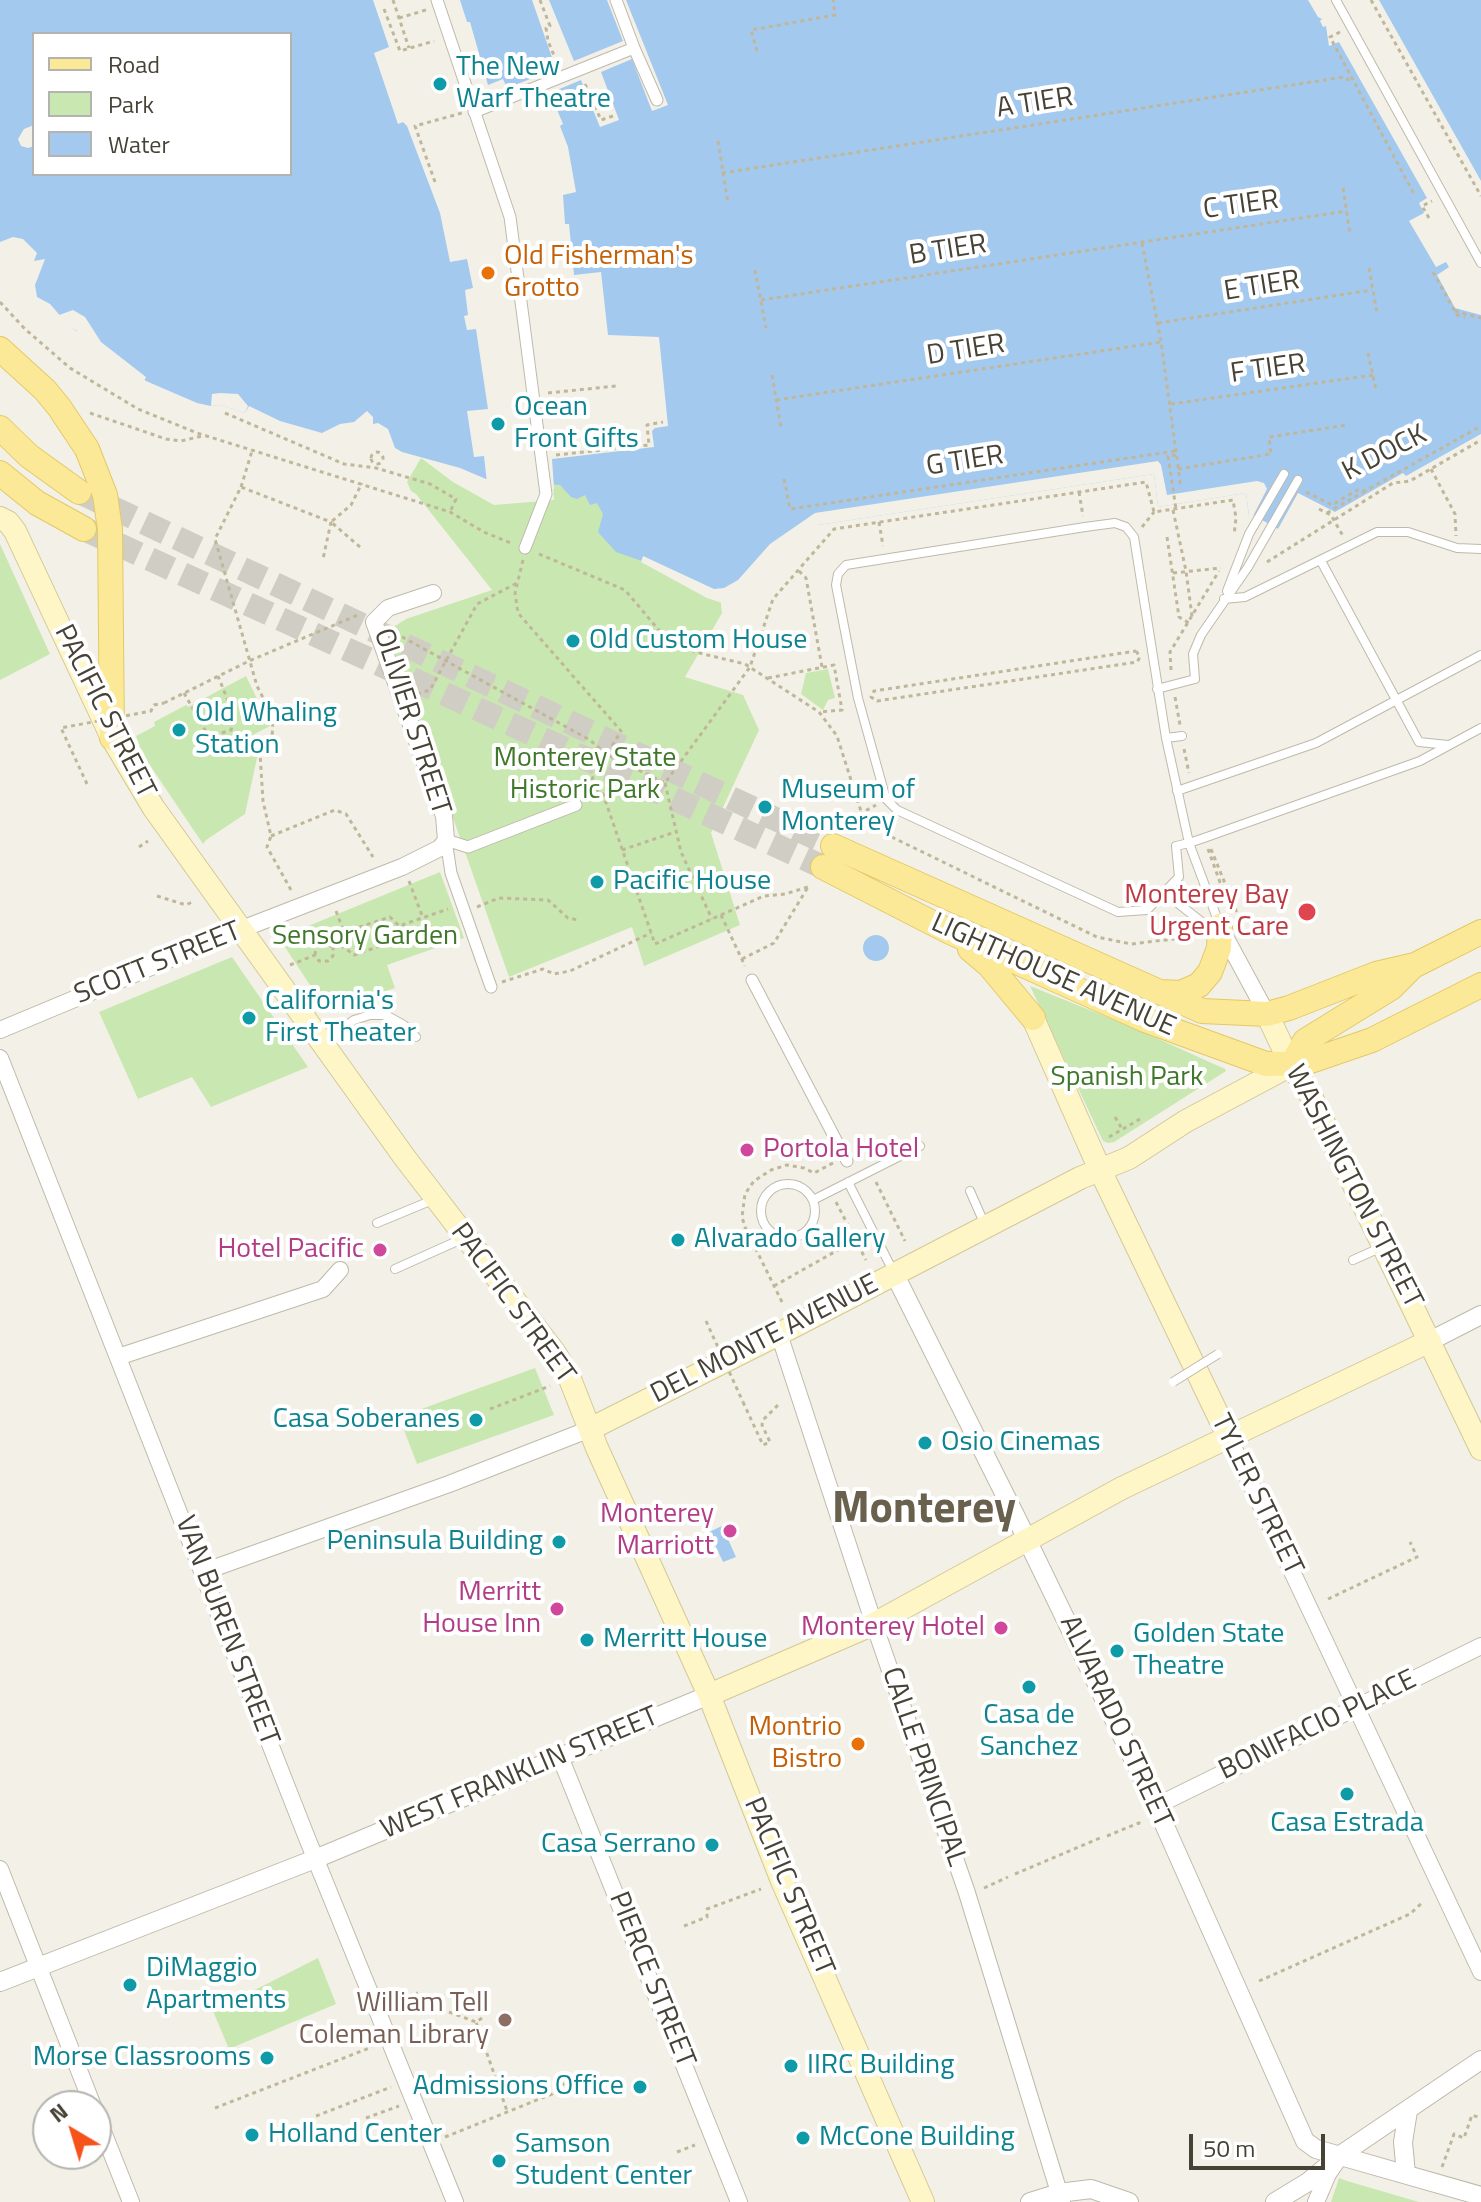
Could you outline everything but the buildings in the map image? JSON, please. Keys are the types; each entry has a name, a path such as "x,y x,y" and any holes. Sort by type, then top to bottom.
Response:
{"main road":[{"path":"0,349 59,407 87,449 98,476 108,511 112,738"},
{"path":"0,428 29,456 79,492"},
{"path":"0,473 37,503 84,529"},
{"name":"PACIFIC STREET","path":"0,518 15,531 112,738 153,807 435,1198 555,1353 575,1388 590,1429 709,1695 782,1881 923,2202"},
{"name":"LIGHTHOUSE AVENUE","path":"1267,1014 1202,1011 828,856 950,932 1145,1020 1243,1058 1266,1064 1291,1065"},
{"path":"1160,992 1181,993 1199,985 1210,972 1226,923"},
{"path":"950,932 989,965 1033,1018"},
{"path":"1291,1065 1305,1041 1391,988 1415,965 1481,932"},
{"path":"1267,1014 1394,968 1415,965"},
{"name":"DEL MONTE AVENUE","path":"590,1429 1080,1178 1129,1158 1186,1121 1291,1065 1318,1060 1372,1040 1481,985"},
{"name":"WASHINGTON STREET","path":"1267,1014 1291,1065 1310,1094 1481,1449"},
{"name":"TYLER STREET","path":"1033,1018 1100,1170 1229,1438"},
{"name":"WEST FRANKLIN STREET","path":"709,1695 874,1624 1027,1539 1194,1452 1430,1341"}],"street":[{"path":"616,0 657,100"},
{"path":"438,3 510,217 546,494 525,548"},
{"path":"474,111 634,48"},
{"name":"OLIVIER STREET","path":"433,593 388,608 374,622 444,816 446,840"},
{"path":"491,987 451,873 446,840 468,847 576,805"},
{"name":"SCOTT STREET","path":"0,1030 242,929 417,861 440,848 446,840"},
{"name":"WASHINGTON STREET","path":"1226,923 1267,1014"},
{"path":"752,980 846,1159"},
{"name":"VAN BUREN STREET","path":"0,1058 315,1859 455,2202"},
{"path":"118,1357 323,1289 340,1270"},
{"name":"ALVARADO STREET","path":"894,1273 1156,1806 1305,2141 1316,2149 1481,2196"},
{"path":"1430,1341 1481,1315"},
{"name":"CALLE PRINCIPAL","path":"779,1334 967,1893 1060,2197"},
{"name":"DEL MONTE AVENUE","path":"203,1572 449,1484 590,1429"},
{"name":"TYLER STREET","path":"1229,1438 1481,1972"},
{"name":"BONIFACIO PLACE","path":"1156,1806 1481,1646"},
{"name":"WEST FRANKLIN STREET","path":"0,1982 315,1859 709,1695"},
{"name":"PIERCE STREET","path":"561,1759 739,2202"},
{"path":"0,1869 87,2090"},
{"path":"1275,2202 1481,2060"},
{"path":"1406,2174 1403,2142 1408,2111"},
{"path":"112,2154 131,2202"},
{"path":"1316,2202 1328,2174 1342,2154"},
{"path":"1030,2202 1091,2189 1129,2202"}],"lane":[{"path":"1336,0 1481,263"},
{"path":"1224,599 1249,534 1284,474"},
{"path":"1157,689 1195,679 1193,654 1201,635 1248,567 1298,480"},
{"path":"1165,893 1203,923 1226,923 1189,843 1157,689 1141,572 1134,537 1126,527 1115,523 1085,527 846,565 838,574 836,585 858,698 886,799 897,810 1118,912 1147,910 1165,893 1179,877 1176,846 1189,843 1204,838 1420,761 1481,728"},
{"path":"1224,599 1245,597 1377,532 1408,532 1457,548 1481,549"},
{"path":"1321,561 1419,742 1449,745"},
{"path":"1177,791 1316,743 1481,655"},
{"path":"1166,738 1182,736"},
{"path":"322,1043 354,1020 370,1015 386,1015 404,1025 416,1037"},
{"path":"813,1200 920,1146"},
{"path":"848,1182 894,1273"},
{"path":"793,1184 813,1200 814,1217 805,1232 797,1236 780,1236 767,1228 763,1221 762,1205 776,1186 793,1184"},
{"path":"970,1191 985,1226"},
{"path":"377,1223 435,1198"},
{"path":"395,1269 465,1238"},
{"path":"1353,1260 1384,1246"},
{"path":"1173,1382 1218,1354"}],"path":[{"path":"393,0 409,48"},
{"path":"540,0 550,26 546,28 548,41 563,76"},
{"path":"757,51 751,30 835,15 833,0"},
{"path":"1371,0 1481,196"},
{"path":"399,18 438,3"},
{"path":"384,9 400,51 449,36"},
{"path":"1330,37 1414,194"},
{"path":"579,70 601,120 613,116"},
{"name":"A TIER","path":"722,173 1344,77 1352,82"},
{"path":"435,182 415,126 474,111"},
{"path":"718,141 728,204"},
{"path":"1343,188 1350,234"},
{"path":"1422,206 1429,218"},
{"name":"C TIER","path":"1142,241 1347,211"},
{"path":"1142,241 1158,323 1181,488"},
{"name":"B TIER","path":"761,300 1142,241"},
{"path":"1369,268 1377,313"},
{"path":"755,270 766,328"},
{"path":"1433,272 1457,315 1465,317"},
{"name":"E TIER","path":"1158,323 1372,290"},
{"path":"0,302 33,337 86,380 138,409 252,451 450,512 484,532 625,590 663,635 695,652 750,667 819,712 842,710 834,665 767,678"},
{"path":"1457,312 1481,318"},
{"name":"D TIER","path":"776,400 1161,342"},
{"path":"1368,353 1376,390"},
{"path":"772,375 781,427"},
{"name":"F TIER","path":"1170,405 1373,375"},
{"path":"533,395 616,386"},
{"path":"59,407 85,411 166,439 181,441 205,435"},
{"path":"225,413 336,461 362,468 376,466 430,484 456,499 450,512"},
{"path":"541,457 649,445 647,425 663,422"},
{"path":"1178,469 1271,454 1269,437 1347,425"},
{"name":"K DOCK","path":"1306,492 1332,505 1359,489 1365,491 1481,426"},
{"path":"1248,567 1261,567 1304,536 1393,483 1410,481 1481,440"},
{"path":"252,451 241,487 215,539 257,686 273,717 272,740 260,753 263,801 271,836 267,847 291,890"},
{"path":"1176,453 1168,456 1192,618"},
{"name":"G TIER","path":"784,479 790,509 1176,453"},
{"path":"1431,468 1455,514 1457,548"},
{"path":"712,919 681,852 665,783 750,667 773,599 834,529 1146,482 1154,512"},
{"path":"323,559 331,522 351,505 362,483"},
{"path":"241,487 331,522 360,547"},
{"path":"1327,513 1365,491"},
{"path":"1079,492 1081,503"},
{"path":"1145,524 1154,512 1233,500 1236,518"},
{"path":"1319,509 1334,519 1337,525"},
{"path":"879,522 881,532"},
{"path":"1167,537 1179,617 1189,623"},
{"path":"525,548 515,593 518,613 621,731 576,805"},
{"path":"1171,560 1183,558"},
{"path":"1209,562 1210,569"},
{"path":"1173,573 1235,568"},
{"path":"798,570 806,578 822,667"},
{"path":"402,699 430,690 477,604 519,582"},
{"path":"87,784 61,728 151,711 154,705 164,703 217,675 360,614"},
{"path":"392,634 590,740 606,754 665,783"},
{"path":"1136,651 1140,657 1137,662 956,690 877,701 871,697 874,691 1136,651"},
{"path":"184,693 209,737 231,730 235,718 217,675"},
{"path":"1182,736 1192,787"},
{"path":"589,784 603,794 655,944 764,896 808,887"},
{"path":"271,836 335,810 346,814 373,857"},
{"path":"622,850 676,831"},
{"path":"1204,838 1226,923 1238,917 1210,847 1219,841"},
{"path":"139,847 148,841"},
{"path":"409,881 423,918"},
{"path":"157,896 186,905 194,901"},
{"path":"499,898 548,900 568,918 578,920"},
{"path":"399,926 453,907"},
{"path":"742,959 774,943 795,908"},
{"path":"336,911 344,932 341,945"},
{"path":"721,915 752,980"},
{"path":"341,945 354,955 398,940 399,926 390,917 344,932"},
{"path":"491,987 543,969 554,974 570,971 651,933"},
{"path":"321,943 333,948 333,956 328,961 319,961 315,955 316,947 321,943"},
{"path":"333,948 341,945"},
{"path":"299,961 315,955"},
{"path":"1115,1117 1122,1129"},
{"path":"1103,1141 1140,1119"},
{"path":"782,1302 745,1227 742,1217 745,1194 754,1181 771,1170 787,1165 814,1173 846,1159"},
{"path":"820,1170 866,1260"},
{"path":"871,1171 905,1241"},
{"path":"774,1286 856,1240"},
{"path":"706,1321 763,1445 770,1442 762,1425 763,1420 780,1403"},
{"path":"490,1409 543,1389"},
{"path":"1328,1599 1417,1557 1410,1542"},
{"path":"1107,1836 1139,1823 1148,1824"},
{"path":"1015,1874 1100,1838"},
{"path":"984,1888 1008,1877"},
{"path":"684,1926 707,1917 707,1909 761,1889"},
{"path":"1259,1981 1410,1914 1423,1902"},
{"path":"393,1999 418,1993"},
{"path":"449,2012 476,2022"},
{"path":"476,2022 482,2018"},
{"path":"476,2022 508,2112"},
{"path":"215,2108 372,2047"},
{"path":"431,2143 552,2094 558,2086 575,2080"},
{"path":"316,2116 406,2083"},
{"path":"366,2118 414,2101"},
{"path":"1442,2167 1454,2134 1464,2138 1472,2115 1481,2118"},
{"path":"677,2152 695,2145"}],"green space":[{"name":"Monterey State Historic Park","path":"421,458 453,482 494,505 554,500 551,459 712,522 722,613 685,677 743,695 759,730 711,833 740,925 644,966 632,927 509,977 389,636 392,628 406,619 492,590 411,491 407,482"},
{"path":"0,544 50,654 0,680"},
{"path":"828,669 835,698 828,700 823,710 801,694 806,673"},
{"path":"246,676 270,726 249,737 258,753 245,814 203,844 143,755 136,736 155,726 154,722"},
{"name":"Monterey State Historic Park","path":"440,872 464,938 387,965 395,988 327,1011 279,938"},
{"path":"232,957 308,1067 211,1107 192,1077 138,1099 99,1012"},
{"name":"Spanish Park","path":"1030,986 1132,1027 1226,1071 1114,1142 1103,1141"},
{"path":"535,1368 554,1415 417,1464 399,1417"},
{"path":"318,1958 336,2004 229,2049 213,2011"},
{"path":"1339,2178 1347,2181 1419,2202 1331,2202"}],"water":[{"path":"0,0 1481,0 1481,434 1335,512 1298,493 1278,529 1253,515 1249,516 1246,493 1158,507 1154,474 818,525 740,599 684,581 616,552 598,532 603,514 597,503 590,505 585,495 577,499 571,497 560,485 486,479 460,468 402,452 395,448 388,429 378,423 373,424 373,417 367,411 354,422 340,424 322,433 280,421 249,406 245,413 221,405 197,403 146,381 69,326 50,304 37,297 35,285 45,259 34,261 37,253 23,239 13,237 0,242"},
{"path":"876,935 885,939 889,948 885,957 876,961 867,957 863,948 867,939"},
{"path":"722,1526 736,1557 723,1562 709,1532"}],"pier":[{"path":"373,0 460,0 467,22 470,22 488,85 503,79 507,88 556,69 532,0 549,0 574,61 623,41 607,0 626,0 668,105 652,111 632,59 601,72 619,120 600,127 581,80 550,93 563,124 560,126 568,147 576,192 563,195 574,275 601,272 608,335 659,337 668,426 652,431 654,447 552,459 554,489 487,483 484,456 474,457 467,411 488,409 476,329 467,330 464,316 468,315 465,290 473,288 467,259 450,262 440,213 407,126 403,122 398,124 374,53 389,47"},
{"path":"1308,0 1379,0 1481,181 1481,315 1455,308 1437,275 1449,267 1446,262 1436,267 1409,221 1424,213 1419,203 1427,198 1339,42 1329,46 1326,26 1323,27 1322,19"},
{"path":"73,310 85,317 101,342 146,377 143,383 75,335 77,331 68,326 66,328 59,315"},
{"path":"212,394 238,394 248,406 245,413 221,405 211,406"},
{"path":"1158,461 1167,495 1257,481 1264,483 1267,489 1251,520 1245,517 1249,515 1246,493 1158,507 1154,474 818,525 819,530 750,596 742,602 728,605 707,598 641,562 643,556 714,589 724,588 738,580 770,544 815,513"}],"tunnel":[{"path":"79,492 833,846"},
{"path":"84,529 823,867"}],"place":[{"name":"The New Warf Theatre","path":"440,84"},
{"name":"Old Fisherman's Grotto","path":"488,273"},
{"name":"Ocean Front Gifts","path":"498,424"},
{"name":"Old Custom House","path":"573,641"},
{"name":"Old Whaling Station","path":"179,730"},
{"name":"Museum of Monterey","path":"765,807"},
{"name":"Pacific House","path":"597,882"},
{"name":"Monterey Bay Urgent Care","path":"1307,912"},
{"name":"California's First Theater","path":"249,1018"},
{"name":"Portola Hotel","path":"747,1150"},
{"name":"Alvarado Gallery","path":"678,1240"},
{"name":"Hotel Pacific","path":"380,1250"},
{"name":"Casa Soberanes","path":"476,1420"},
{"name":"Osio Cinemas","path":"925,1443"},
{"name":"Monterey Marriott","path":"730,1531"},
{"name":"Peninsula Building","path":"559,1542"},
{"name":"Merritt House Inn","path":"557,1609"},
{"name":"Monterey Hotel","path":"1001,1628"},
{"name":"Merritt House","path":"587,1640"},
{"name":"Golden State Theatre","path":"1117,1651"},
{"name":"Casa de Sanchez","path":"1029,1687"},
{"name":"Montrio Bistro","path":"858,1744"},
{"name":"Casa Estrada","path":"1347,1794"},
{"name":"Casa Serrano","path":"712,1845"},
{"name":"DiMaggio Apartments","path":"130,1985"},
{"name":"William Tell Coleman Library","path":"505,2020"},
{"name":"Morse Classrooms","path":"267,2058"},
{"name":"IIRC Building","path":"791,2066"},
{"name":"Admissions Office","path":"640,2087"},
{"name":"Holland Center","path":"252,2135"},
{"name":"McCone Building","path":"803,2138"},
{"name":"Samson Student Center","path":"499,2161"}],"district":[{"name":"Monterey","path":"924,1511"}],"park label":[{"name":"Sensory Garden","path":"365,937"}]}
